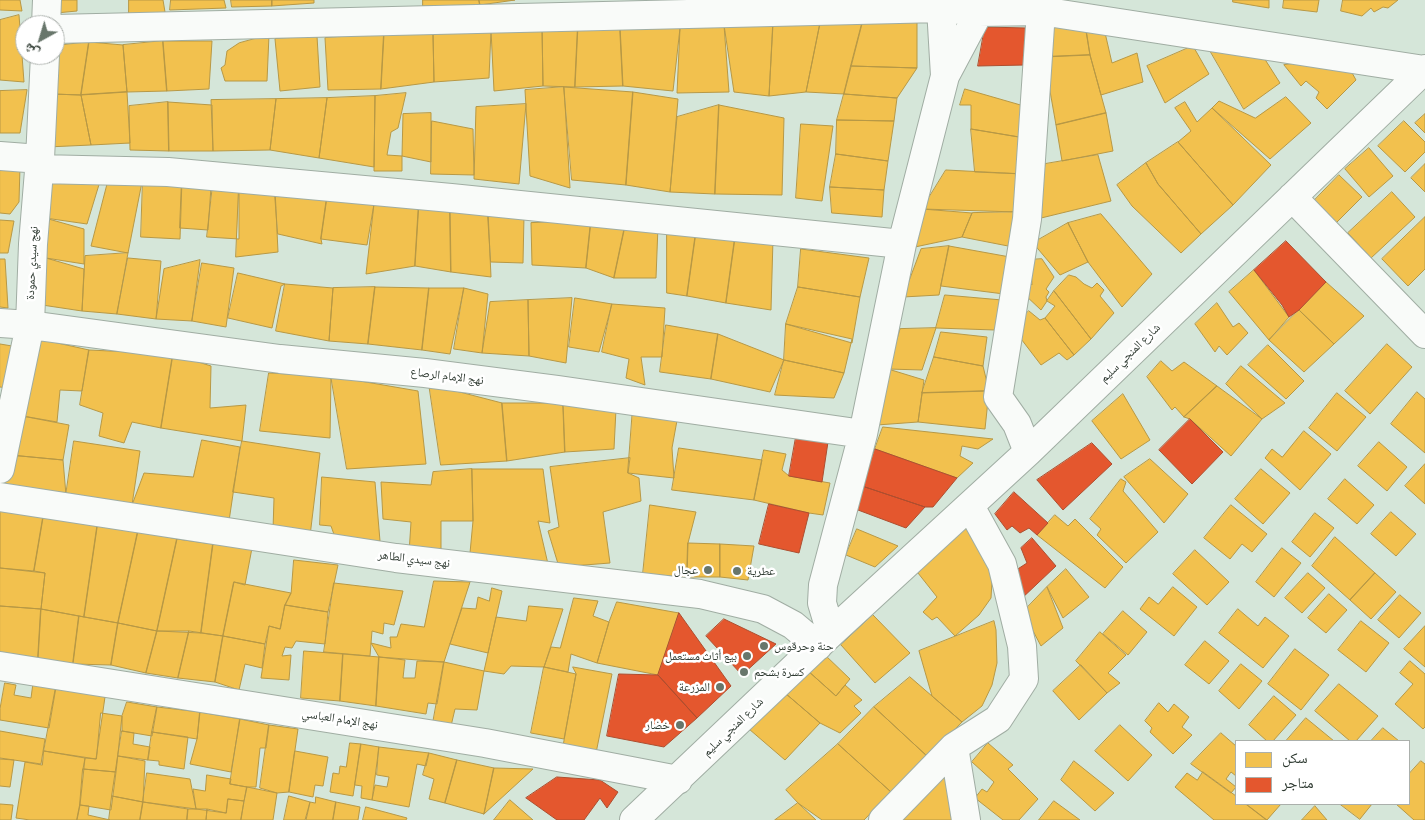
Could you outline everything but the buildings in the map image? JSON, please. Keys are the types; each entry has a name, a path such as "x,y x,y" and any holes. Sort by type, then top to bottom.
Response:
{"street":[{"path":"46,15 47,0"},
{"path":"942,4 945,76"},
{"path":"65,29 942,4 1041,11 1424,69"},
{"path":"824,639 823,585 863,434 902,244 945,76 982,6"},
{"path":"1028,452 1016,424 998,397 1027,219 1041,11"},
{"name":"نهج سيدي حمودة","path":"0,469 30,325 33,244 40,164 45,65"},
{"name":"شارع المنجي سليم","path":"634,820 824,639 1028,452 1424,69"},
{"path":"0,156 40,164 168,172 451,198 902,244"},
{"path":"1292,197 1425,334"},
{"name":"نهج الإمام الرصاع","path":"0,323 30,325 280,358 547,388 863,434"},
{"name":"نهج سيدي الطاهر","path":"0,497 396,558 700,594 764,609 824,639"},
{"path":"883,820 954,747 998,719 1024,679 1022,646 1002,564 970,506"},
{"name":"نهج الإمام العباسي","path":"0,666 485,743 678,780"},
{"path":"954,747 966,820"}],"place":[{"name":"عجال","path":"708,570"},
{"name":"عطرية","path":"737,571"},
{"name":"حنة وحرقوس","path":"764,646"},
{"name":"بيع أثاث مستعمل","path":"747,656"},
{"name":"كسرة بشحم","path":"744,672"},
{"name":"المزرعة","path":"720,687"},
{"name":"خضار","path":"680,725"}]}
